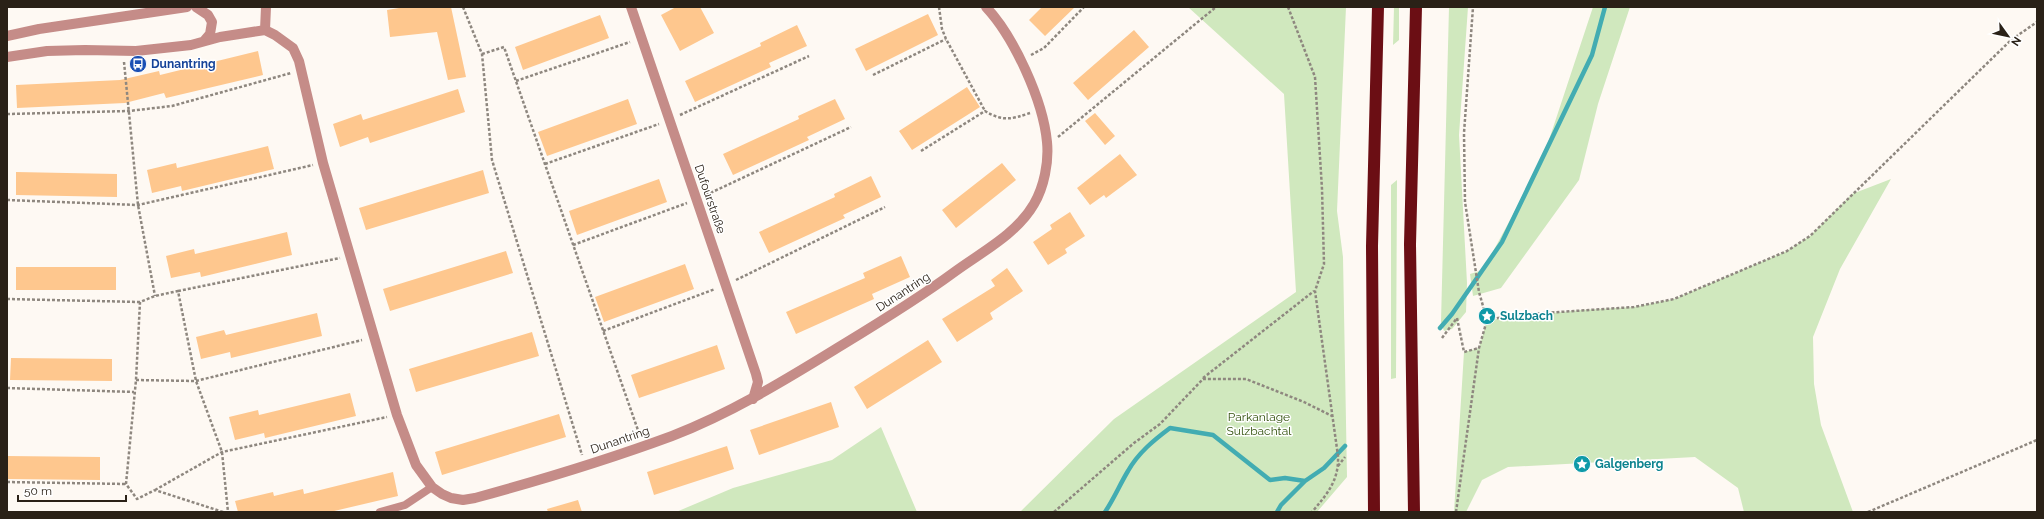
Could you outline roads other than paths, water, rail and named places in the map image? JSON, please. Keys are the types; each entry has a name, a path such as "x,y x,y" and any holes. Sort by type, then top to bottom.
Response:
{"highway":[{"path":"1374,512 1372,246 1378,7"},
{"path":"1414,512 1410,244 1416,7"}],"street":[{"path":"7,36 39,29 188,7"},
{"path":"196,7 208,15 212,22 210,34 204,41"},
{"path":"7,57 47,51 86,50 123,52 191,45 237,34 265,30 266,7"},
{"name":"Dufourstraße","path":"631,7 756,374 758,382 753,399"},
{"name":"Dunantring","path":"265,30 276,35 293,48 296,53 323,163 397,415 416,465 432,487 451,498 463,500 475,498 586,465 673,436 753,399 920,298 1012,230 1034,204 1042,188 1047,143 1039,110 1020,60 1007,35 986,7"}],"lane":[{"path":"380,512 405,504 432,487"}],"waterway":[{"name":"Sulzbach","path":"1440,328 1452,314 1502,242 1592,55 1605,7"},
{"name":"Sulzbach","path":"1105,512 1132,464 1152,442 1170,428 1213,435 1270,480 1285,478 1305,481 1324,468 1345,446"},
{"name":"Sulzbach","path":"1277,512 1281,505 1305,481"}],"place":[{"name":"Dunantring","path":"138,64"},
{"name":"Sulzbach","path":"1487,316"},
{"name":"Galgenberg","path":"1582,464"}],"park label":[{"name":"Parkanlage Sulzbachtal","path":"1259,424"}]}
